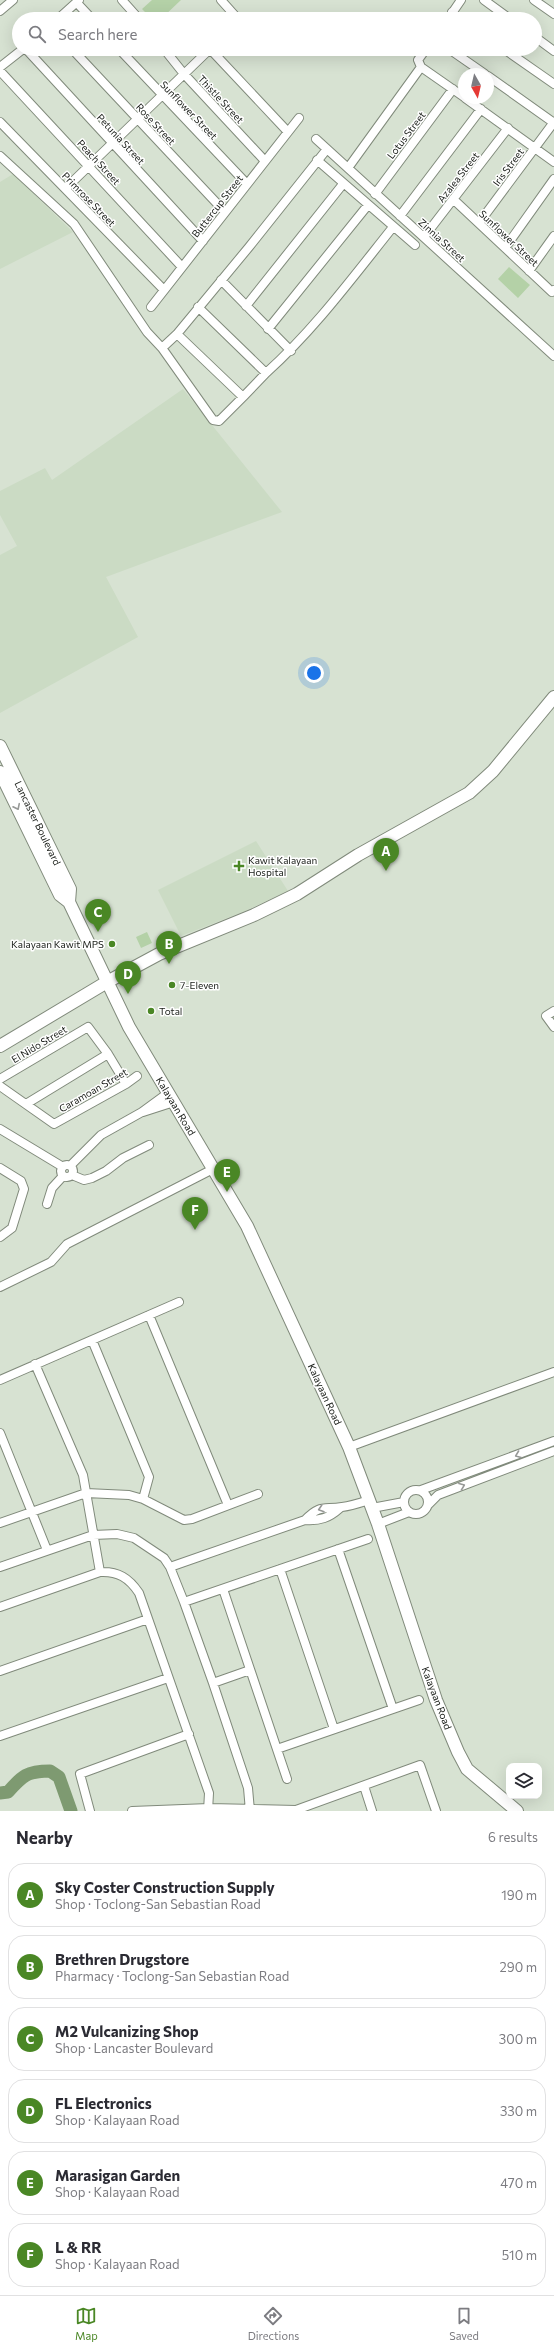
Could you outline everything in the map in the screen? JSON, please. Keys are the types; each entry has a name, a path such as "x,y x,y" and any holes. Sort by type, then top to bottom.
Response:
{"main road":[{"path":"0,1046 107,982 159,954 254,915 297,894 358,854 469,793 493,771 554,697"},
{"name":"Lancaster Boulevard","path":"0,746 70,889 70,902 107,982"},
{"name":"Lancaster Boulevard","path":"0,772 60,895 70,902"},
{"name":"Kalayaan Road","path":"107,982 129,1027 213,1169 260,1254 349,1447 378,1524 426,1670 458,1752 467,1770 517,1811"}],"street":[{"path":"3,6 13,0"},
{"path":"221,0 232,12"},
{"path":"453,12 461,0"},
{"path":"484,0 500,12"},
{"path":"534,0 554,14"},
{"path":"66,12 78,1 87,12"},
{"path":"124,1 133,12"},
{"path":"542,42 554,51"},
{"path":"0,67 14,56"},
{"name":"Petunia Street","path":"32,56 203,241"},
{"name":"Rose Street","path":"78,56 225,212"},
{"name":"Sunflower Street","path":"125,56 161,96 247,184"},
{"name":"Thistle Street","path":"170,56 184,74 265,161"},
{"path":"66,188 203,56"},
{"path":"217,56 288,132"},
{"path":"348,168 419,64 423,56"},
{"path":"459,56 476,68"},
{"path":"514,56 554,84"},
{"path":"419,64 458,93"},
{"name":"Peach Street","path":"0,71 182,267"},
{"path":"494,80 554,123"},
{"name":"Lotus Street","path":"375,194 453,90"},
{"path":"474,104 554,162"},
{"path":"400,216 481,109"},
{"name":"Buttercup Street","path":"151,306 299,118"},
{"name":"Primrose Street","path":"0,122 164,290"},
{"name":"Iris Street","path":"479,223 554,123"},
{"name":"Azalea Street","path":"424,237 508,128"},
{"name":"Zinnia Street","path":"316,139 375,194 553,353"},
{"path":"162,348 177,334 249,247 326,149"},
{"path":"0,156 74,224 147,332 162,348 213,420 219,421 223,418 266,373 291,351 393,227"},
{"path":"317,160 415,245"},
{"path":"505,248 554,180"},
{"path":"246,306 343,184"},
{"name":"Sunflower Street","path":"453,199 529,271 553,291"},
{"path":"268,329 368,205"},
{"path":"529,271 554,236"},
{"path":"221,280 291,351"},
{"path":"198,308 266,373"},
{"path":"177,334 243,397"},
{"path":"554,1011 546,1016 554,1027"},
{"name":"El Nido Street","path":"0,1079 88,1027 108,1054"},
{"path":"26,1104 108,1054 126,1084"},
{"name":"Caramoan Street","path":"0,1086 54,1124 126,1084 137,1076"},
{"path":"63,1176 61,1170 101,1135 171,1097"},
{"path":"0,1129 66,1167 73,1169 72,1175"},
{"path":"63,1176 69,1177 72,1175 84,1180 92,1178 106,1171 123,1158 148,1145"},
{"path":"0,1168 21,1181 24,1189 12,1228 0,1237"},
{"path":"0,1287 51,1262 67,1244 213,1169"},
{"path":"47,1204 52,1188 63,1176"},
{"path":"0,1380 179,1302"},
{"path":"148,1316 228,1506"},
{"path":"92,1340 149,1477 143,1498"},
{"path":"35,1364 83,1475 100,1572"},
{"path":"349,1447 554,1372"},
{"path":"0,1433 47,1550"},
{"path":"404,1502 409,1492 421,1490 554,1441"},
{"path":"378,1524 409,1512 421,1513 438,1495 554,1451"},
{"path":"421,1490 426,1495 428,1505"},
{"path":"0,1522 86,1493 129,1495 143,1498 184,1520 228,1506 258,1494"},
{"path":"170,1567 305,1520 316,1521 331,1516 340,1508 404,1502"},
{"path":"404,1502 409,1512"},
{"path":"0,1566 93,1535 117,1534 134,1538 164,1558 170,1567 184,1602 213,1683 248,1788 250,1810"},
{"path":"184,1602 368,1539"},
{"path":"338,1549 393,1710"},
{"path":"280,1570 334,1729"},
{"path":"0,1607 100,1572 111,1572 132,1582 139,1592 168,1678 189,1734 208,1793 209,1809"},
{"path":"223,1589 287,1779"},
{"path":"0,1671 148,1619"},
{"path":"213,1683 250,1670"},
{"path":"0,1736 168,1678"},
{"path":"277,1749 419,1700"},
{"path":"90,1811 80,1774 189,1734"},
{"path":"132,1811 209,1809 296,1810 420,1765 436,1811"},
{"path":"364,1786 372,1811"}],"shaded area":[{"path":"13,174 73,232 0,269 0,182"},
{"path":"183,389 282,512 106,577 138,637 0,713 0,555 17,546 0,515 0,491 45,468 52,480"},
{"name":"Kawit Kalayaan Hospital","path":"256,841 288,891 245,911 181,936 158,890"}],"green space":[{"path":"152,0 181,0 168,12 145,12 142,9"},
{"path":"509,267 530,285 518,298 498,279"},
{"path":"147,932 152,943 141,948 136,937"}],"waterway":[{"path":"0,1793 8,1792 21,1778 30,1773 50,1771 59,1777 71,1811"}],"place":[{"name":"Kawit Kalayaan Hospital","path":"239,866"},
{"name":"Sky Coster Construction Supply","path":"386,871"},
{"name":"M2 Vulcanizing Shop","path":"98,932"},
{"name":"Kalayaan Kawit MPS","path":"112,944"},
{"name":"Brethren Drugstore","path":"169,964"},
{"name":"7-Eleven","path":"172,985"},
{"name":"FL Electronics","path":"128,994"},
{"name":"Total","path":"151,1011"},
{"name":"Marasigan Garden","path":"227,1192"},
{"name":"L & RR","path":"195,1230"}]}
